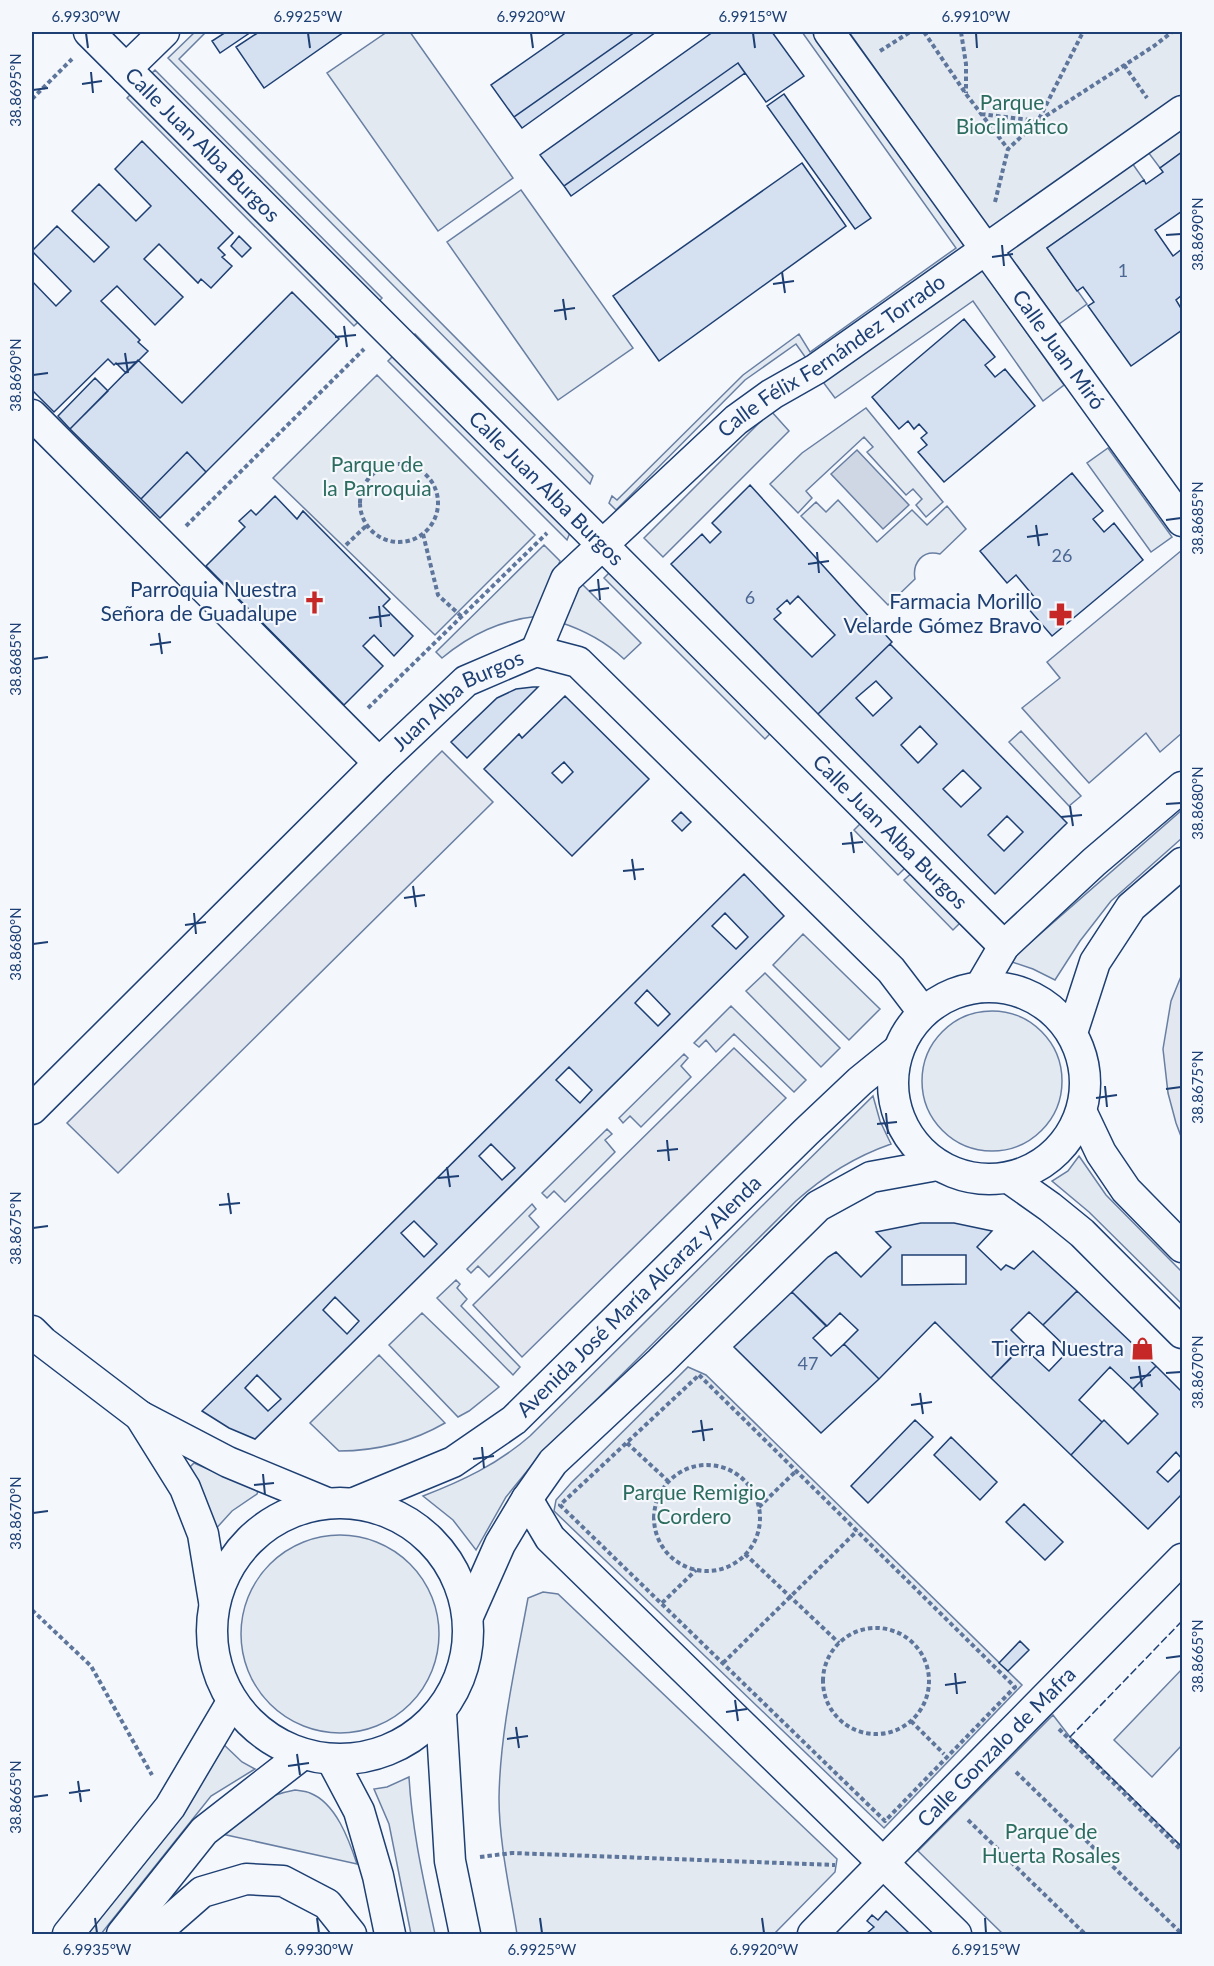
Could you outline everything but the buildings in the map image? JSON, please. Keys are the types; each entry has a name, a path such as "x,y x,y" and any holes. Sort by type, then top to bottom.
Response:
{"street":[{"path":"126,69 164,32"},
{"name":"Calle Juan Miró","path":"829,32 1182,521"},
{"name":"Calle Juan Alba Burgos","path":"92,34 1004,946"},
{"name":"Calle Félix Fernández Torrado","path":"536,651 566,579 736,420 772,394 816,369 1174,117"},
{"path":"32,415 379,763"},
{"name":"Juan Alba Burgos","path":"32,1109 379,763 466,681 536,651 578,662 891,970 923,1012"},
{"path":"980,987 1004,946 1094,862 1182,788"},
{"path":"1072,1033 1095,962 1131,907 1182,863"},
{"path":"980,987 1007,988 1033,997 1055,1013 1072,1033 1083,1059 1086,1086 1082,1113 1070,1136 1053,1156 1032,1170 1008,1178 975,1179 959,1176 937,1165 913,1143 897,1115 891,1083 897,1051 908,1030 923,1012 950,995 980,987"},
{"name":"Avenida José María Alcaraz y Alenda","path":"214,1601 232,1561 261,1528 301,1508 341,1503 453,1461 514,1420 806,1132 860,1081 897,1051"},
{"path":"1082,1113 1101,1153 1126,1190 1182,1247"},
{"path":"469,1614 500,1544 527,1498 553,1462 660,1362 818,1206 871,1177 937,1165"},
{"path":"1008,1178 1082,1233 1182,1332"},
{"path":"32,1331 43,1342 140,1416 228,1462 341,1503 396,1514 431,1538 456,1573 469,1614 469,1649 459,1683 441,1713 410,1740 372,1756 332,1760 303,1754 275,1742 251,1724 232,1701 217,1670 211,1636 214,1601 202,1534 185,1488 140,1416"},
{"path":"527,1498 550,1538 884,1862 956,1935"},
{"name":"Calle Gonzalo de Mafra","path":"813,1935 1182,1559"},
{"path":"68,1935 170,1807 232,1701"},
{"path":"441,1713 450,1861 465,1935"},
{"path":"122,1935 204,1831 303,1754"},
{"path":"332,1760 359,1810 378,1876 390,1935"},
{"path":"154,1935 202,1892 246,1879 283,1881 327,1904 351,1935"}],"path":[{"path":"924,32 966,94 1008,149"},
{"path":"961,32 966,64 966,94"},
{"path":"1038,121 1083,32"},
{"path":"985,250 1008,149 1038,121 1172,32"},
{"path":"32,99 92,34"},
{"path":"1124,65 1174,117"},
{"path":"981,114 1038,121"},
{"path":"164,547 385,328"},
{"path":"404,465 417,468 428,477 435,488 438,501 437,514 432,525 423,534 413,540 388,541 378,536 367,525 362,517 360,504 362,491 368,479 385,468 404,465"},
{"path":"346,729 569,512"},
{"path":"346,545 367,525"},
{"path":"423,534 438,595 462,617"},
{"path":"699,1375 796,1471 1015,1687 885,1821 560,1505 699,1375"},
{"path":"627,1443 668,1481"},
{"path":"699,1465 716,1466 733,1471 746,1482 756,1497 759,1507 759,1530 752,1547 741,1559 725,1568 708,1572 676,1562 663,1549 655,1532 653,1514 658,1496 668,1481 682,1470 699,1465"},
{"path":"759,1507 796,1471"},
{"path":"723,1663 857,1531"},
{"path":"746,1554 839,1643"},
{"path":"662,1603 696,1570"},
{"path":"32,1610 92,1666 170,1807"},
{"path":"867,1628 884,1628 901,1633 915,1643 925,1657 930,1674 929,1692 923,1708 911,1721 897,1730 880,1734 862,1732 847,1725 834,1713 825,1697 823,1678 827,1660 839,1643 850,1634 867,1628"},
{"path":"911,1721 947,1757"},
{"path":"1052,1722 1182,1851"},
{"path":"1009,1765 1182,1935"},
{"path":"962,1813 1086,1935"},
{"path":"450,1861 512,1853 842,1865"}],"green space":[{"path":"195,32 206,32 179,59 593,476 590,484 168,58"},
{"path":"387,32 410,32 513,178 438,231 327,73"},
{"path":"802,32 813,32 966,248 808,361 796,344 745,380 616,510 609,503 612,496 617,500 743,375 799,334 810,352 956,248"},
{"name":"Parque Bioclimático","path":"849,32 1182,32 1182,95 991,232"},
{"path":"155,70 382,298 354,326 127,98"},
{"path":"1182,127 1182,152 1160,168 1148,152"},
{"path":"1132,163 1144,180 1047,248 1087,304 1059,324 1007,252"},
{"path":"521,190 633,348 558,400 447,242"},
{"path":"981,268 1064,385 1043,401 973,301 835,398 823,382"},
{"path":"415,334 582,503 567,540 388,361"},
{"name":"Parque de la Parroquia","path":"377,375 535,535 435,635 273,478"},
{"path":"866,408 943,502 926,517 916,505 922,499 913,489 906,495 867,452 873,447 864,437 806,491 812,498 798,513 770,484 802,453"},
{"path":"771,411 789,431 663,557 644,538"},
{"path":"1108,448 1172,537 1151,552 1087,463"},
{"path":"838,500 877,542 912,510 927,525 947,506 966,529 940,554 924,555 915,568 915,579 888,605 801,516 816,502 826,512"},
{"path":"544,545 560,561 539,616 512,621 475,635 442,658 436,652"},
{"path":"630,552 790,713 765,739 604,578"},
{"path":"578,580 641,643 624,659 594,637 559,622"},
{"path":"1021,731 1081,796 1069,806 1009,742"},
{"path":"880,804 924,849 898,875 854,830"},
{"path":"1182,810 1182,838 1111,901 1080,941 1055,980 1009,961"},
{"path":"931,855 979,904 953,930 904,880"},
{"path":"803,934 880,1009 849,1040 773,965"},
{"path":"765,973 840,1048 821,1067 746,991"},
{"path":"731,1006 806,1080 794,1092 734,1034 716,1052 706,1040 699,1047 694,1043"},
{"path":"992,1011 1019,1016 1042,1031 1057,1054 1062,1081 1057,1108 1042,1131 1019,1146 992,1151 965,1146 942,1131 927,1108 922,1081 927,1054 942,1031 965,1016"},
{"path":"684,1054 688,1058 681,1066 691,1077 641,1127 630,1116 623,1123 619,1118"},
{"path":"873,1096 880,1121 891,1144 840,1168 796,1201 536,1460 506,1497 476,1550 453,1520 423,1496 479,1471 530,1436"},
{"path":"607,1129 612,1134 605,1140 615,1152 565,1202 554,1191 547,1198 542,1193"},
{"path":"1079,1156 1106,1195 1182,1272 1182,1304 1089,1212 1052,1181 1068,1171"},
{"path":"532,1204 536,1209 529,1216 539,1227 489,1277 478,1266 471,1273 467,1269"},
{"path":"456,1280 460,1284 457,1288 467,1299 461,1306 520,1367 513,1375 437,1298"},
{"path":"422,1313 499,1387 458,1417 389,1345"},
{"path":"379,1355 445,1423 433,1430 394,1444 339,1451 310,1423"},
{"name":"Parque Remigio Cordero","path":"688,1367 706,1375 1022,1685 884,1828 554,1511 556,1500 571,1483"},
{"path":"194,1463 258,1491 232,1511 212,1533 202,1491 190,1467"},
{"path":"330,1535 350,1535 378,1542 403,1557 417,1571 432,1596 439,1624 439,1644 432,1672 417,1697 403,1711 369,1729 350,1733 330,1733 302,1726 277,1711 263,1697 245,1663 241,1644 241,1624 248,1596 263,1571 277,1557 311,1539"},
{"path":"543,1592 558,1594 837,1859 835,1872 774,1934 517,1934 501,1832 500,1773 509,1698 528,1598"},
{"path":"1182,1669 1182,1745 1152,1777 1114,1740"},
{"name":"Parque de Huerta Rosales","path":"1053,1715 1070,1737 1182,1847 1182,1934 1003,1934 918,1851"},
{"path":"220,1741 242,1762 255,1769 211,1796 101,1934 83,1934"},
{"path":"409,1777 416,1837 435,1934 411,1934 389,1824 374,1789 387,1787"},
{"path":"295,1790 310,1793 327,1805 340,1823 357,1864 222,1834 263,1800"}],"shaded area":[{"path":"857,450 909,505 883,529 831,474"},
{"path":"1182,550 1182,733 1160,752 1146,733 1089,783 1022,708 1060,678 1047,662"},
{"path":"442,751 493,802 118,1173 67,1123"},
{"path":"1182,974 1182,1139 1168,1093 1163,1049 1171,1001"},
{"path":"734,1048 786,1098 522,1357 473,1305"}],"fence":[{"path":"1182,1621 1070,1737 1182,1847"}],"place":[{"name":"Parroquia Nuestra Señora de Guadalupe","path":"315,602"},
{"name":"Farmacia Morillo Velarde Gómez Bravo","path":"1060,614"},
{"name":"Tierra Nuestra","path":"1142,1349"}]}
